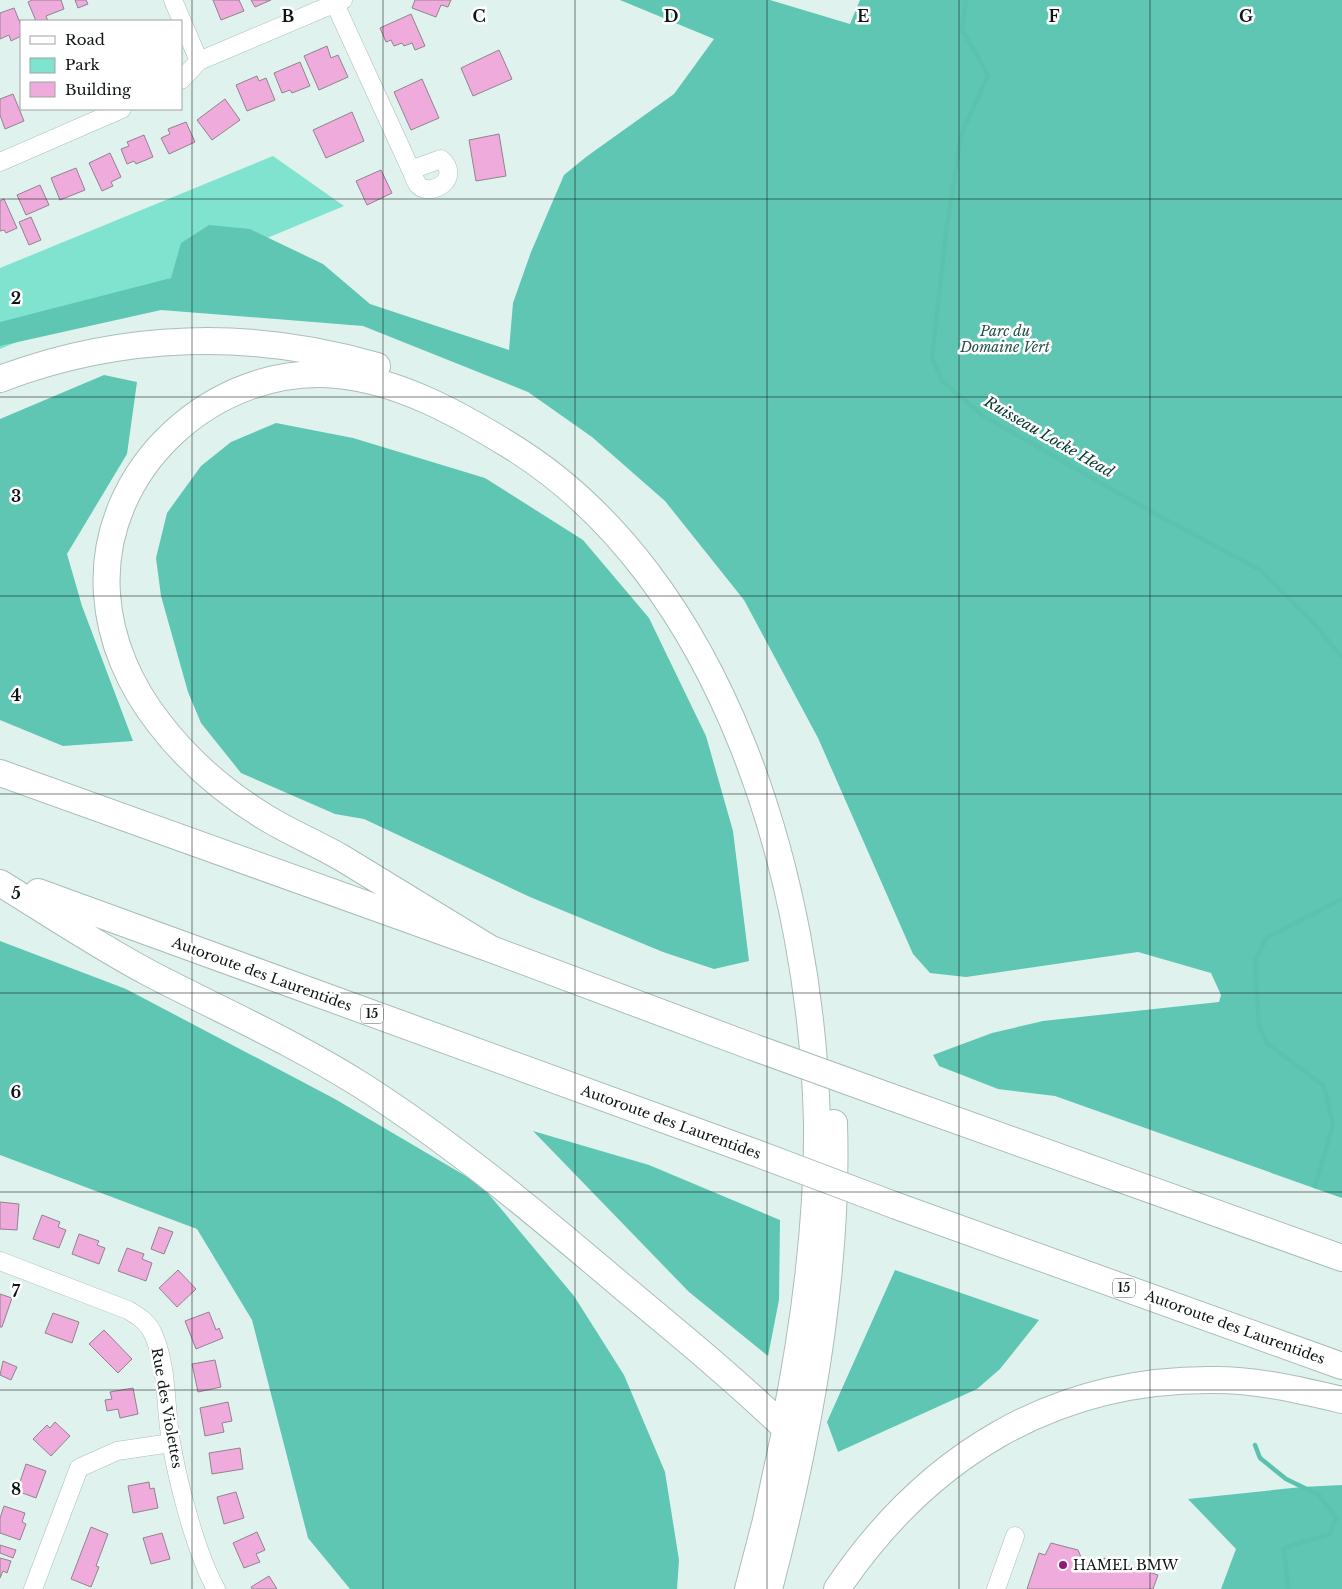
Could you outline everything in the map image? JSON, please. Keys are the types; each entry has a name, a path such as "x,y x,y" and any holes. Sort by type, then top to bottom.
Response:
{"highway":[{"path":"0,380 45,364 101,350 134,344 181,341 232,342 288,347 345,358 388,369 431,385 484,410 520,432 560,461 593,488 632,527 662,563 688,602 731,680 778,800 813,933 830,1046 835,1154 826,1292 801,1446 769,1589"},
{"path":"490,949 336,855 267,818 225,789 189,758 170,737 149,711 130,678 116,645 107,594 110,544 120,512 136,477 169,436 196,414 230,393 246,386 285,376 343,375 400,390 484,430 521,452 553,476 602,520 657,584 703,657 745,754 778,853 795,924 811,1024 817,1122 813,1225 803,1324 784,1427"},
{"path":"0,773 490,949 753,1047 1342,1258"},
{"name":"Autoroute des Laurentides","path":"0,878 894,1205 1342,1366"},
{"path":"0,883 147,972 258,1026 312,1056 400,1111 526,1204 685,1338 784,1427"},
{"path":"837,1589 880,1531 934,1478 992,1438 1051,1409 1130,1387 1196,1380 1275,1385 1342,1400"}],"main road":[{"path":"746,1589 784,1427"}],"street":[{"path":"173,0 182,20"},
{"path":"182,79 199,61 339,2 411,170"},
{"path":"182,21 199,61"},
{"path":"0,162 120,110"},
{"name":"Rue des Violettes","path":"0,1261 128,1310 145,1321 155,1337 163,1373 171,1442 190,1518 216,1589"},
{"path":"33,1589 79,1468 117,1451 171,1442"},
{"path":"996,1589 1014,1536"}],"green space":[{"name":"Parc du Domaine Vert","path":"620,0 770,0 850,24 860,0 1342,0 1342,1198 1055,1096 998,1089 939,1066 933,1055 992,1033 1043,1021 1219,1002 1221,995 1211,973 1138,952 966,977 930,973 913,954 818,738 744,600 665,501 592,437 528,392 363,326 161,310 0,346 0,322 171,278 181,243 209,225 250,229 323,264 370,304 509,350 513,303 531,252 564,175 674,94 714,39"},
{"path":"273,156 344,206 0,349 0,268"},
{"path":"104,375 137,382 127,454 67,554 82,606 133,741 63,746 0,720 0,419"},
{"path":"276,423 353,438 485,478 583,540 649,618 706,736 733,831 749,961 714,969 663,952 530,897 364,819 335,814 241,773 201,723 188,692 161,596 156,558 167,513 201,466 231,442"},
{"path":"0,941 126,989 335,1099 481,1185 574,1296 624,1375 665,1472 679,1560 677,1589 350,1589 308,1538 252,1320 197,1229 0,1155"},
{"path":"533,1131 649,1165 780,1220 779,1300 768,1356 689,1292"},
{"path":"895,1270 1039,1320 1000,1369 977,1389 838,1452 827,1422"},
{"path":"1342,1485 1342,1589 1221,1589 1236,1549 1188,1499 1302,1487"}],"building":[{"path":"32,0 61,0 64,9 46,16 48,20 36,20 28,2"},
{"path":"75,0 86,0 88,4 78,8"},
{"path":"213,0 239,0 244,11 221,20"},
{"path":"251,0 271,0 255,7"},
{"path":"415,0 451,0 448,7 441,5 436,17 412,8"},
{"path":"14,8 20,23 20,36 11,41 9,35 0,39 0,13"},
{"path":"411,14 425,46 415,50 412,43 404,46 402,43 394,46 391,40 386,42 380,28"},
{"path":"327,46 331,58 338,55 348,77 319,90 304,56"},
{"path":"499,50 512,79 473,96 461,68"},
{"path":"300,62 310,86 292,93 290,90 282,93 274,73"},
{"path":"257,76 259,81 266,78 275,100 247,111 236,85"},
{"path":"422,79 439,118 411,130 394,92"},
{"path":"13,94 24,121 5,129 0,115 0,99"},
{"path":"225,99 240,120 212,140 197,120"},
{"path":"352,112 364,141 326,158 313,130"},
{"path":"186,122 195,142 169,154 161,138 170,134 168,129"},
{"path":"499,134 506,176 476,181 469,140"},
{"path":"144,135 153,157 136,164 134,161 127,164 121,149 129,146 127,142"},
{"path":"110,153 121,177 111,182 113,186 102,191 89,163"},
{"path":"76,168 85,190 60,200 51,178"},
{"path":"381,170 392,193 367,205 356,181"},
{"path":"40,185 49,205 26,215 17,195"},
{"path":"4,199 17,228 6,233 4,230 0,231 0,201"},
{"path":"31,217 41,240 29,245 19,222"},
{"path":"0,1202 19,1204 17,1230 0,1229"},
{"path":"42,1215 60,1222 58,1227 66,1230 59,1248 33,1239"},
{"path":"159,1227 173,1232 164,1254 151,1249"},
{"path":"79,1234 99,1241 97,1245 105,1248 99,1264 72,1254"},
{"path":"127,1248 144,1254 142,1259 152,1263 146,1281 118,1271"},
{"path":"178,1270 196,1289 177,1307 159,1288"},
{"path":"0,1294 12,1298 2,1327 0,1327"},
{"path":"209,1312 216,1330 219,1328 223,1338 196,1349 185,1321"},
{"path":"53,1313 79,1322 72,1343 45,1333"},
{"path":"104,1330 132,1359 118,1373 89,1344"},
{"path":"215,1360 221,1387 198,1392 192,1364"},
{"path":"3,1361 17,1367 11,1380 0,1375"},
{"path":"133,1388 138,1414 120,1418 118,1409 107,1411 105,1400 112,1399 110,1392"},
{"path":"228,1402 232,1421 222,1423 224,1432 205,1436 200,1408"},
{"path":"55,1422 70,1436 51,1456 33,1439 47,1425 50,1428"},
{"path":"240,1448 243,1469 212,1474 209,1453"},
{"path":"26,1464 46,1471 36,1498 17,1491"},
{"path":"149,1482 150,1489 154,1488 158,1508 133,1513 128,1486"},
{"path":"236,1492 244,1518 224,1524 217,1497"},
{"path":"4,1506 25,1513 22,1522 26,1524 20,1540 0,1533 0,1518"},
{"path":"91,1527 108,1534 96,1566 99,1567 91,1587 71,1579"},
{"path":"257,1532 265,1550 256,1554 260,1562 244,1568 233,1543"},
{"path":"162,1533 170,1559 151,1564 143,1538"},
{"name":"HAMEL BMW","path":"1051,1543 1078,1550 1083,1562 1100,1567 1104,1558 1158,1575 1153,1589 1027,1589 1039,1553 1045,1555"},
{"path":"0,1545 16,1550 13,1558 0,1553"},
{"path":"0,1558 11,1561 7,1573 3,1571 0,1578"},
{"path":"269,1576 277,1589 252,1589 251,1587"}],"waterway":[{"name":"Ruisseau Locke Head","path":"966,0 962,29 988,75 961,135 947,225 932,357 942,381 982,415 1150,511 1260,570 1310,619 1342,657"},
{"name":"Ruisseau Locke Head","path":"1315,1186 1333,1125 1324,1086 1267,1043 1259,1026 1255,962 1266,938 1342,899"},
{"name":"Ruisseau Locke Head","path":"1255,1445 1260,1458 1286,1479 1319,1495 1336,1518 1330,1534 1284,1548 1288,1589"}],"place":[{"name":"HAMEL BMW","path":"1063,1565"}]}
